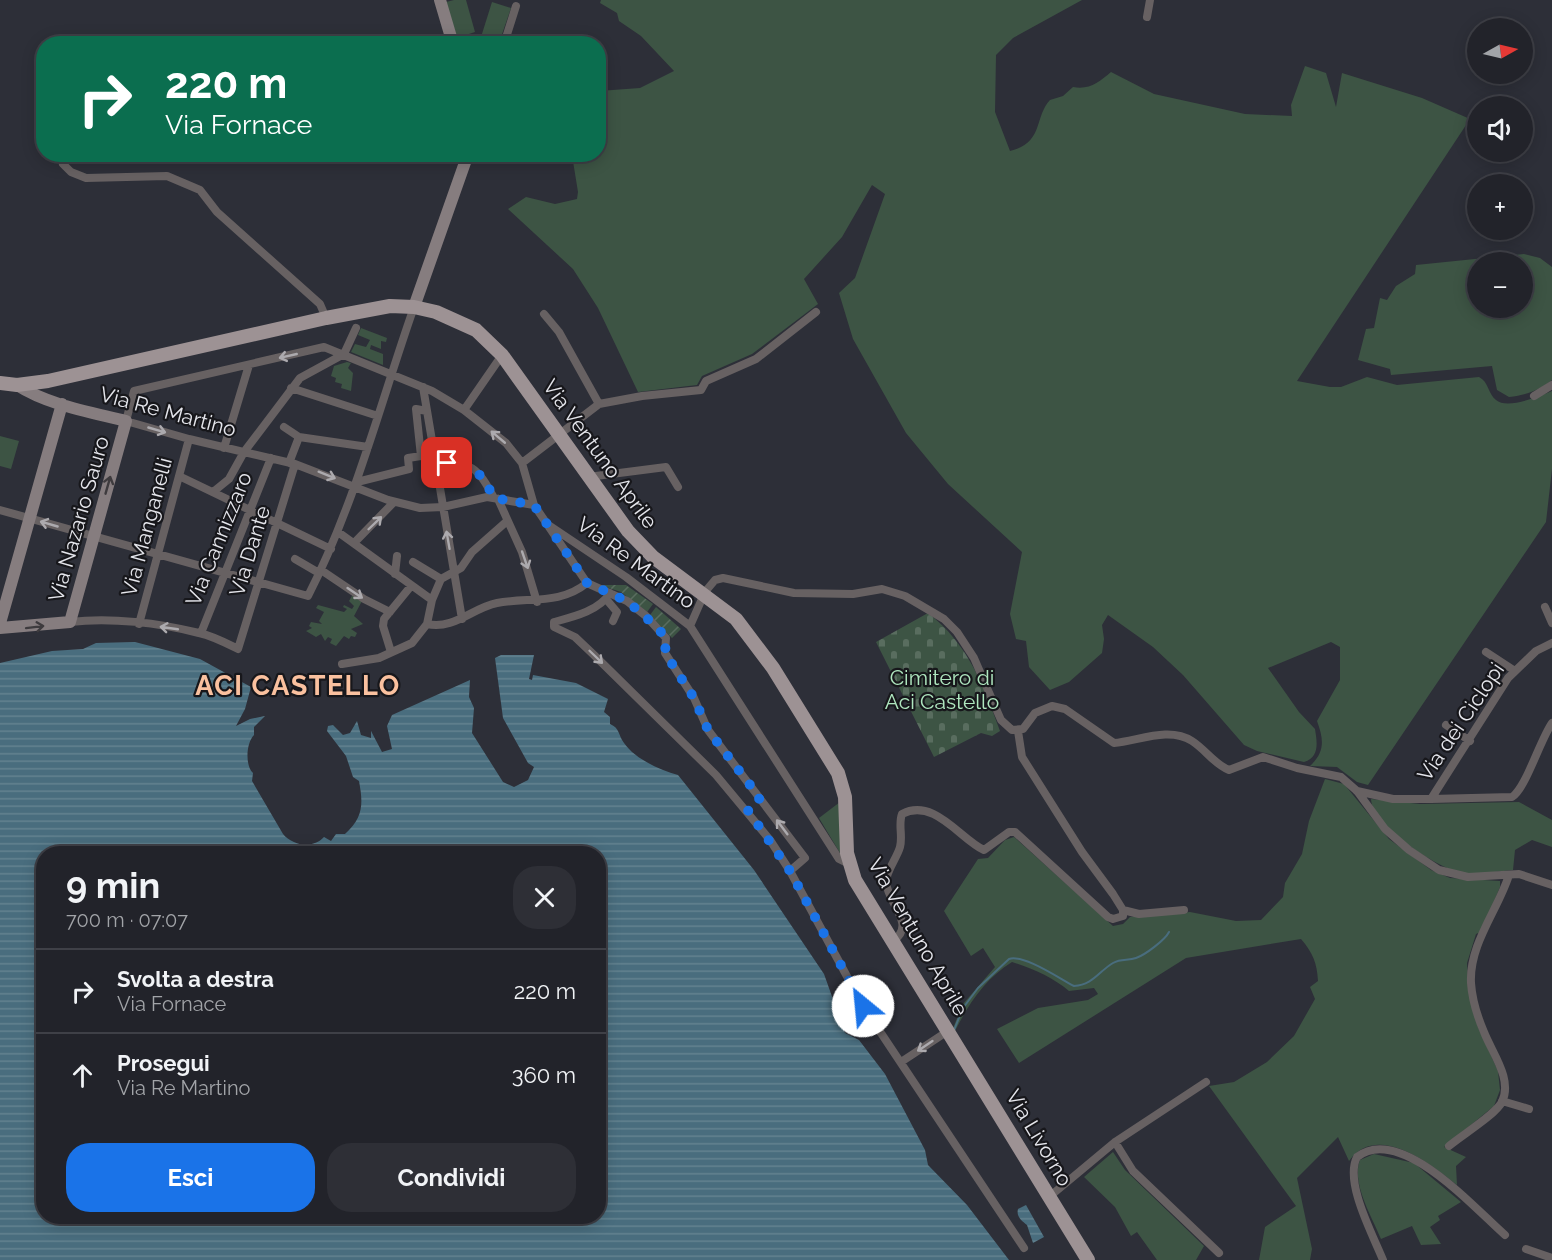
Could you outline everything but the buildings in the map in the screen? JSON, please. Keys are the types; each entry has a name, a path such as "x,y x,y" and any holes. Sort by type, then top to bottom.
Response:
{"main road":[{"path":"440,0 451,36"},
{"path":"414,307 465,162"},
{"name":"Via Ventuno Aprile","path":"0,383 17,385 48,381 326,318 390,306 414,307 457,319 477,330 502,356 639,544 702,597 736,619 750,635 834,763 845,797 849,864 861,891 951,1034"},
{"name":"Via Re Martino","path":"17,385 28,392 62,404 126,422"},
{"path":"0,623 62,404"},
{"name":"Via Nazario Sauro","path":"70,622 126,422"},
{"path":"0,628 70,622"},
{"name":"Via Livorno","path":"951,1034 1088,1260"}],"street":[{"path":"1147,17 1150,0"},
{"path":"507,36 516,6"},
{"path":"63,164 70,172 86,178 167,176 200,190 217,212 320,304 326,318"},
{"path":"0,510 308,596 331,549 357,485 414,307"},
{"path":"522,463 599,404 633,397 701,390 706,381 756,359 816,312"},
{"path":"544,314 559,332 599,404"},
{"path":"213,492 229,479 243,452 291,388 312,369 338,360 344,354 356,328"},
{"path":"224,448 249,365 324,347 392,373 464,410 506,443 522,463 534,505"},
{"path":"464,410 502,356"},
{"name":"Via Nazario Sauro","path":"126,422 134,391 249,365"},
{"path":"1534,396 1552,385"},
{"path":"423,387 462,619"},
{"path":"291,388 378,416"},
{"path":"421,456 416,409 427,411"},
{"name":"Via Re Martino","path":"126,422 189,440 292,463 357,485 394,502 420,508 443,507 496,498 534,505 548,524 626,577 690,626 839,859 849,864"},
{"path":"284,428 299,437 368,447"},
{"name":"Via Dante","path":"201,633 238,649 260,583 299,437"},
{"name":"Via Manganelli","path":"139,624 189,440"},
{"path":"357,485 409,469 408,458 434,454"},
{"name":"Via Cannizzaro","path":"201,633 271,458"},
{"path":"436,464 459,462 471,465 482,476 496,498 522,552 537,602"},
{"path":"588,477 666,467 678,487"},
{"path":"179,476 331,549"},
{"path":"354,543 394,502"},
{"path":"342,664 366,662 412,643 427,624 432,600 441,579 454,573 506,522"},
{"path":"548,524 587,583 646,616 662,633 666,639 665,653 694,698 708,730 805,858 790,871"},
{"path":"338,532 432,600"},
{"path":"395,574 397,556"},
{"path":"295,559 390,612"},
{"path":"413,562 441,579"},
{"path":"690,626 702,597 715,580 723,578 794,593 854,594 891,589 944,619 957,632 974,658 1001,720 1006,727 1018,731"},
{"path":"427,624 448,625 495,604 537,602 562,597 587,583"},
{"path":"391,652 383,626 384,620 411,586"},
{"path":"608,596 617,612 613,621"},
{"path":"608,596 582,615 554,622 554,627 575,637 747,809 790,871 863,1006 1024,1248"},
{"path":"1545,606 1552,623"},
{"path":"70,622 96,620 201,633"},
{"name":"Via dei Ciclopi","path":"1357,791 1393,799 1431,799 1515,671 1536,651 1552,643"},
{"path":"1486,652 1515,671"},
{"path":"1018,731 1040,710 1052,706 1059,707 1114,743 1162,735 1181,736 1191,740 1211,759 1229,770 1256,758 1271,758 1297,768 1341,777 1357,791 1385,829 1434,868 1460,876 1519,874 1552,885"},
{"path":"1431,799 1507,798 1516,794 1542,738 1552,723"},
{"path":"1446,725 1470,741"},
{"path":"893,941 901,935 903,927 889,893 886,878 900,846 900,819 907,811 923,812 949,821 984,850 1009,832 1015,832 1108,917 1119,919 1123,916 1123,910 1082,852 1022,757 1018,731"},
{"path":"1444,780 1446,788 1455,798"},
{"path":"747,809 760,798"},
{"path":"1449,1146 1502,1101 1505,1082 1483,1031 1471,984 1472,966 1478,944 1509,875"},
{"path":"1123,910 1139,914 1184,910"},
{"path":"901,1062 951,1034"},
{"path":"1049,1197 1115,1142 1206,1082"},
{"path":"1502,1101 1529,1109"},
{"path":"1115,1142 1133,1171 1219,1252"},
{"path":"1383,1260 1354,1187 1353,1173 1357,1157 1372,1150 1398,1153 1428,1167 1505,1235"},
{"path":"1526,1249 1552,1258"}],"green space":[{"path":"466,0 475,32 456,36 446,2"},
{"path":"601,0 1082,0 1013,38 996,55 995,112 1010,151 1021,147 1033,136 1050,100 1063,96 1073,87 1079,88 1094,84 1111,72 1154,94 1245,114 1292,116 1291,105 1305,66 1326,73 1336,107 1342,73 1422,98 1467,118 1467,124 1297,381 1341,387 1367,377 1397,385 1479,377 1485,382 1496,400 1508,404 1552,391 1552,469 1546,522 1368,785 1357,782 1337,767 1310,766 1321,751 1322,745 1317,721 1340,680 1340,647 1331,642 1268,668 1299,712 1315,729 1317,744 1315,753 1313,757 1304,762 1257,751 1244,745 1183,675 1153,647 1108,615 1102,625 1104,639 1102,653 1069,682 1050,690 1029,667 1026,641 1016,639 1010,614 1022,552 948,484 906,433 853,339 839,293 855,278 885,194 872,185 842,237 804,279 818,304 752,354 702,376 697,385 638,392 598,308 573,269 508,209 526,197 555,204 577,199 573,162 606,162 606,90 640,88 674,71 641,36 619,21 617,13 600,3"},
{"path":"492,2 511,8 501,36 481,36"},
{"path":"1533,256 1540,258 1552,267 1552,380 1532,392 1509,397 1497,390 1492,366 1391,375 1390,369 1358,360 1366,329 1374,328 1380,298 1387,300 1396,286 1415,274 1416,265 1467,260 1467,318 1533,318"},
{"path":"361,328 387,338 386,342 381,341 381,349 371,345 370,349 383,354 383,365 351,352 355,344 366,347 370,340 358,335"},
{"path":"351,363 348,368 353,373 351,391 341,388 342,384 335,382 336,378 331,376 334,366"},
{"path":"0,436 19,441 11,469 0,466"},
{"path":"600,585 626,585 653,604 647,612 621,592"},
{"path":"353,594 362,601 354,616 363,624 351,629 357,633 355,637 351,636 349,639 344,636 336,646 330,643 332,639 328,637 325,641 321,634 316,637 306,631 312,628 309,626 311,622 322,624 319,621 324,612 316,608 318,605 344,612 347,609 343,607 344,605 352,609 354,606 349,601"},
{"path":"656,607 681,629 672,638 650,615"},
{"name":"Cimitero di Aci Castello","path":"928,613 954,638 973,666 1000,731 992,736 981,733 934,757 876,642"},
{"path":"1325,779 1344,784 1389,839 1431,870 1450,878 1500,881 1500,887 1481,932 1476,934 1467,963 1469,990 1478,1027 1498,1071 1500,1090 1494,1106 1444,1147 1466,1157 1456,1166 1457,1185 1419,1158 1404,1150 1389,1146 1374,1145 1361,1150 1349,1161 1338,1137 1297,1178 1312,1249 1310,1260 1259,1260 1265,1227 1296,1206 1209,1086 1234,1082 1267,1062 1294,1036 1315,999 1310,987 1318,981 1314,958 1301,939 1186,958 1019,1063 997,1029 1038,1008 1088,1000 1098,994 1094,988 1069,991 1042,974 1012,962 979,992 955,1031 953,1028 963,1004 995,967 983,948 971,956 944,911 978,859 988,858 1005,840 1014,837 1113,926 1123,924 1130,917 1190,912 1236,921 1261,920 1283,897 1285,883 1302,854 1309,821"},
{"path":"1371,799 1420,804 1519,802 1552,820 1552,847 1532,840 1515,850 1513,870 1480,874 1461,873 1437,863 1393,833 1374,810"},
{"path":"840,802 842,849 840,853 819,818"},
{"path":"1113,1152 1125,1170 1204,1246 1196,1260 1157,1260 1137,1232 1131,1236 1115,1207 1084,1177"},
{"path":"1374,1154 1414,1163 1461,1202 1438,1216 1440,1220 1430,1227 1441,1244 1421,1245 1412,1226 1381,1239 1364,1200 1358,1179 1360,1160"}],"water":[{"path":"135,642 200,659 251,687 245,709 236,726 250,719 265,716 254,727 254,735 248,749 250,770 253,773 252,781 283,834 292,841 303,844 314,843 324,837 331,841 336,834 345,834 356,822 361,809 359,781 353,777 346,756 327,731 328,726 333,725 343,735 350,733 357,721 361,735 371,738 371,731 382,752 392,749 387,726 392,715 470,680 469,697 474,708 472,733 503,782 514,787 528,780 534,767 528,763 503,718 495,658 501,655 534,655 529,679 532,680 533,675 576,683 608,699 604,712 610,717 610,724 617,730 629,749 648,763 678,775 754,870 824,974 845,1033 859,1040 885,1074 925,1150 928,1165 967,1205 1009,1260 0,1260 0,663 52,651 83,649 96,643"},
{"path":"1026,1205 1044,1237 1033,1243 1027,1225 1018,1214 1018,1209"}],"waterway":[{"path":"954,1030 963,1008 978,988 1009,959 1024,960 1074,986 1081,985 1091,981 1116,961 1133,959 1144,954 1169,932"}],"district":[{"name":"ACI CASTELLO","path":"298,686"}],"route":[{"path":"447,463 459,462 471,465 482,476 494,498 534,505 587,583 627,601 658,628 666,639 665,653 694,698 708,730 760,798 747,809 790,871 863,1006"}]}
